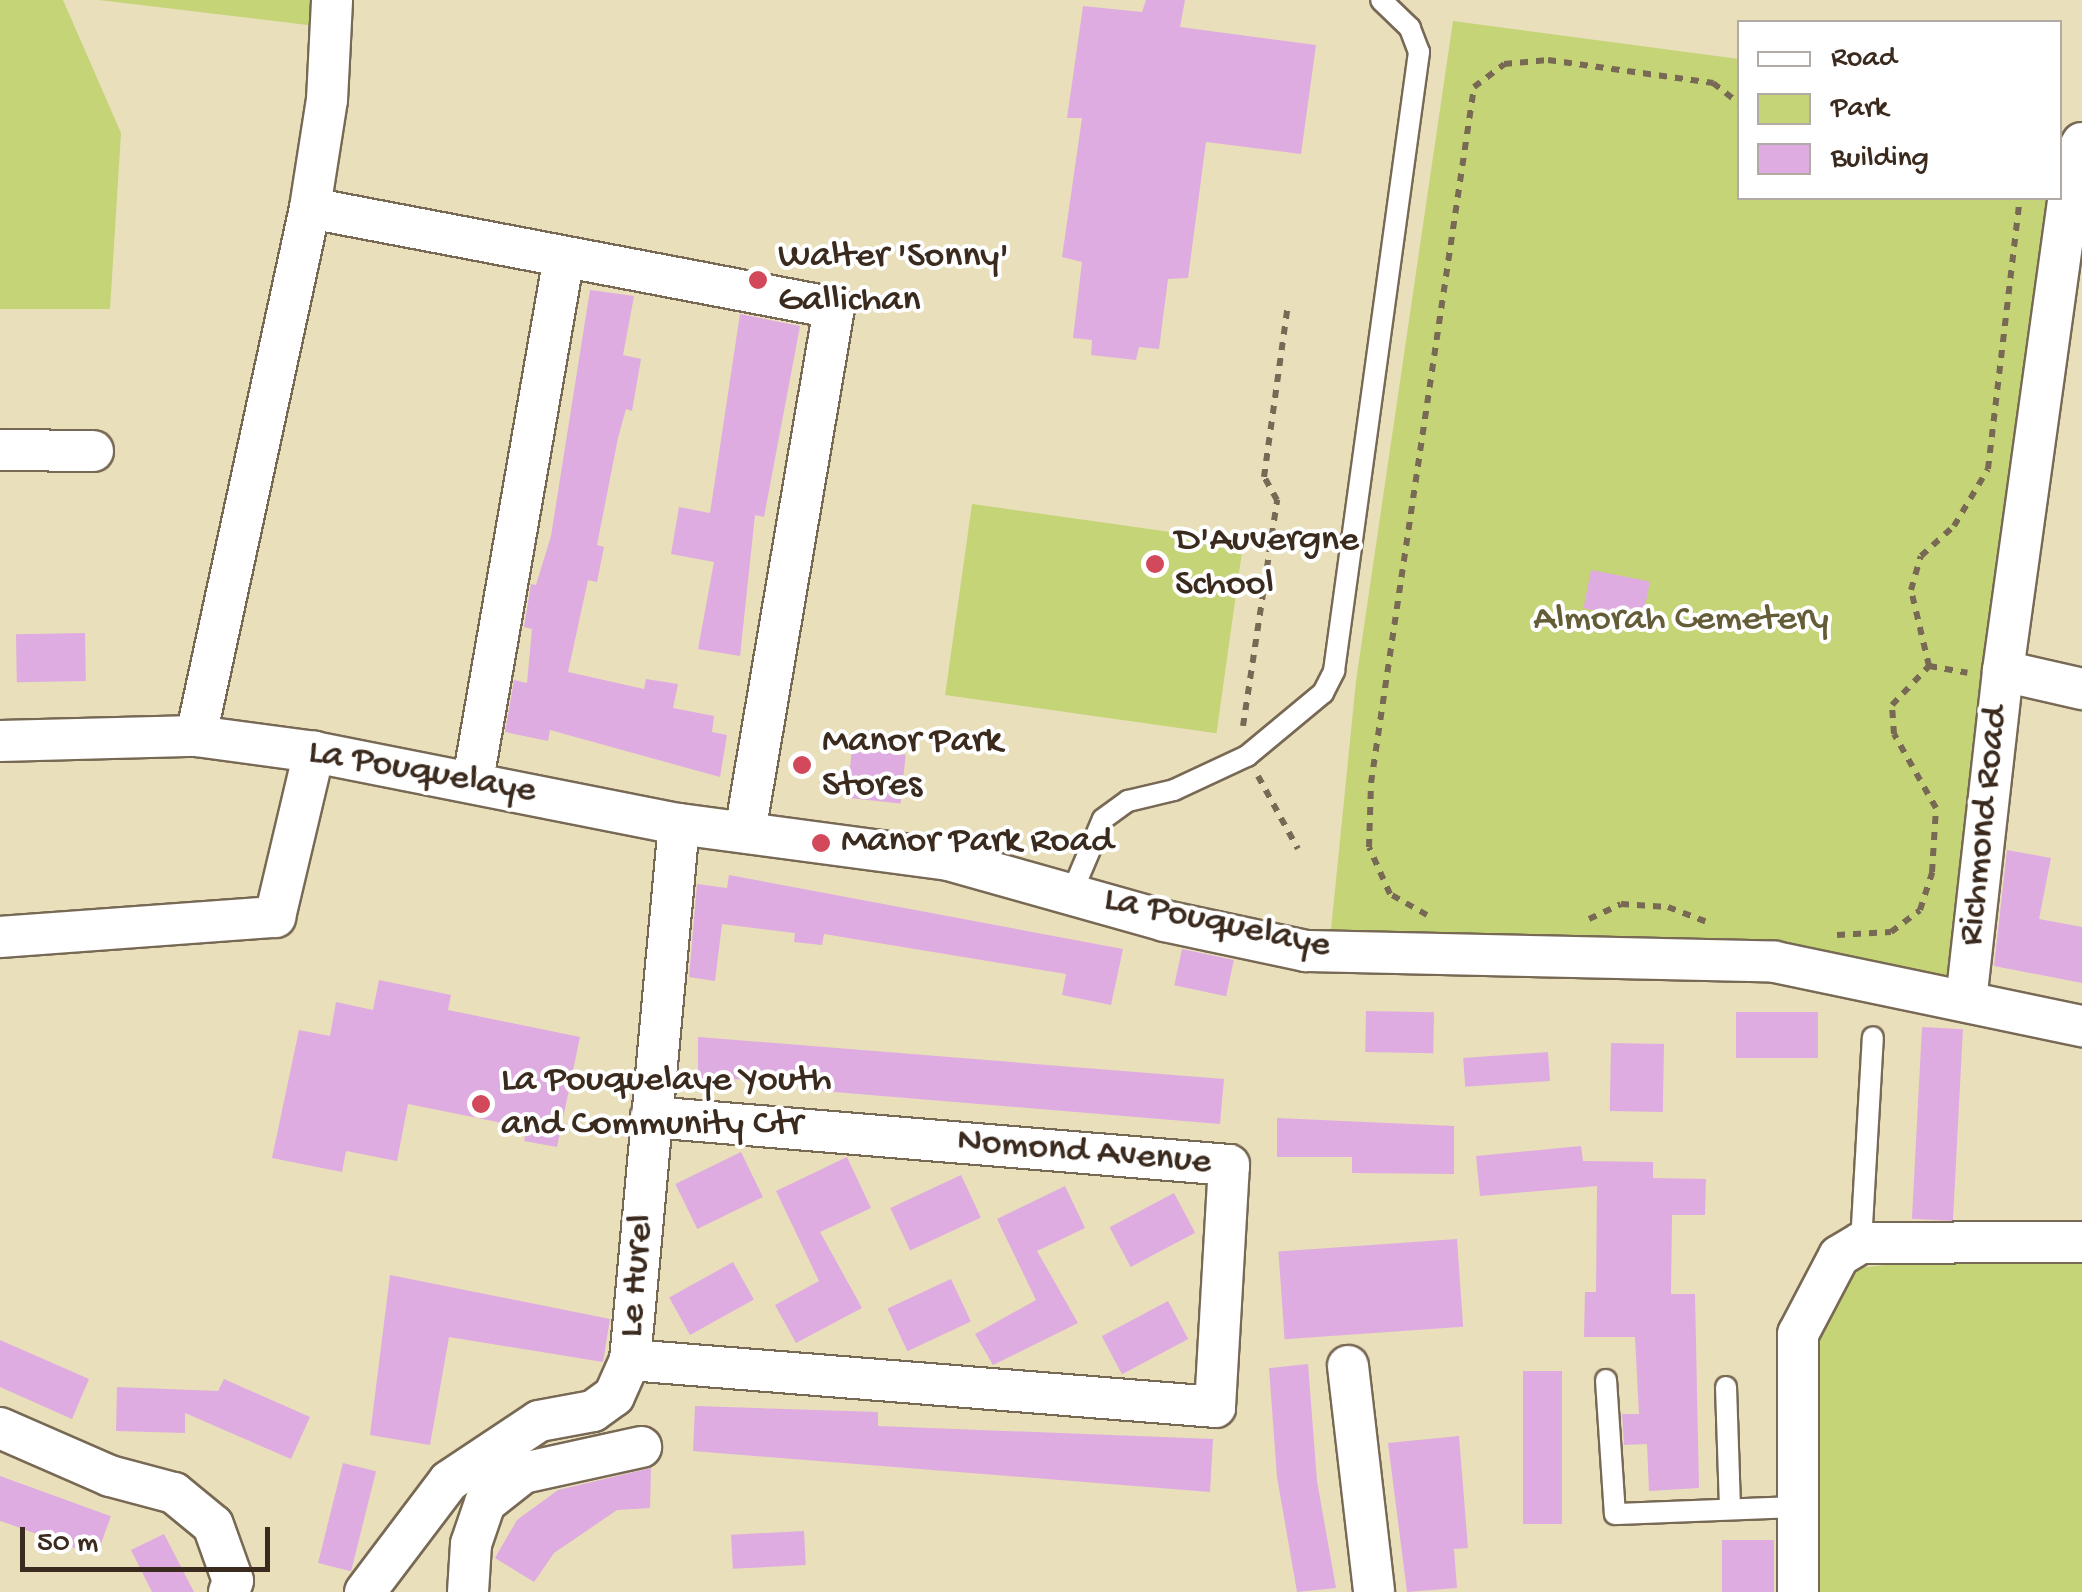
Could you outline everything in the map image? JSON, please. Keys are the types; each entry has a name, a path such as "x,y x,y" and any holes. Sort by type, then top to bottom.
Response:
{"street":[{"path":"196,736 310,208 327,100 332,0"},
{"path":"2002,671 2074,158 2082,142"},
{"path":"310,208 834,308 744,832"},
{"path":"473,780 564,257"},
{"path":"0,450 92,451"},
{"name":"Richmond Road","path":"1966,1001 2002,671 2082,688"},
{"name":"La Pouquelaye","path":"0,741 196,736 314,752 473,780 679,824 948,860 1165,921 1306,951 1775,962 2082,1026"},
{"path":"0,937 275,917 314,752"},
{"name":"Le Hurel","path":"365,1592 449,1481 539,1421 593,1411 614,1396 630,1360 679,824"},
{"name":"Nomond Avenue","path":"630,1360 1215,1407 1229,1165 651,1117"},
{"path":"1798,1592 1798,1334 1839,1256 1861,1243 2082,1242"},
{"path":"1348,1366 1374,1592"},
{"path":"0,1428 110,1476 174,1493 213,1525 233,1581 229,1592"},
{"path":"468,1592 471,1544 484,1503 523,1473 641,1447"}],"lane":[{"path":"1072,892 1103,819 1128,801 1174,790 1247,756 1323,693 1334,672 1419,52 1410,28 1380,0"},
{"path":"1861,1243 1874,1037"},
{"path":"1606,1380 1615,1514 1798,1507"},
{"path":"1726,1387 1730,1509"}],"path":[{"path":"1440,916 1422,915 1390,894 1369,847 1371,783 1474,88 1504,64 1548,60 1713,82 1737,102"},
{"path":"1822,932 1891,932 1920,910 1932,872 1936,808 1894,734 1892,705 1929,666 1911,590 1921,556 1954,526 1988,468 2020,200"},
{"path":"1288,304 1264,477 1276,500 1243,728 1247,756 1298,849"},
{"path":"1574,918 1592,919 1621,904 1668,907 1712,922"}],"green space":[{"path":"0,0 63,0 121,133 110,309 0,309"},
{"path":"99,0 315,0 316,26"},
{"name":"Almorah Cemetery","path":"1453,21 1737,59 1737,200 2049,200 1957,970 1947,978 1765,945 1331,930 1356,681"},
{"path":"972,504 1243,542 1216,733 945,695"},
{"path":"1909,1262 2082,1263 2082,1592 1811,1592 1812,1347 1828,1306 1859,1268"}],"building":[{"path":"1146,0 1185,0 1180,27 1316,45 1301,154 1206,142 1188,278 1168,279 1159,349 1139,347 1136,360 1091,355 1092,340 1073,338 1082,262 1062,257 1082,118 1067,118 1083,6 1142,12"},
{"path":"590,290 634,296 623,355 641,359 632,411 626,409 618,438 597,545 604,547 597,582 588,580 568,672 644,689 646,679 678,684 673,708 714,716 712,732 727,735 720,777 550,730 548,741 505,732 514,680 527,683 532,629 524,627 531,584 536,585 551,536"},
{"path":"740,314 800,326 764,517 755,515 740,656 698,649 714,562 671,554 679,507 710,513"},
{"path":"1591,570 1650,581 1642,620 1584,608"},
{"path":"85,633 86,681 17,682 16,634"},
{"path":"852,749 906,755 901,803 847,798"},
{"path":"2007,850 2051,858 2039,919 2082,927 2082,983 1994,966"},
{"path":"729,875 1123,949 1111,1005 1062,995 1066,974 824,934 822,945 794,942 795,933 722,924 715,981 689,977 697,884 727,888"},
{"path":"1182,949 1234,960 1226,996 1174,985"},
{"path":"379,980 451,995 448,1010 580,1037 557,1147 524,1141 527,1128 408,1104 397,1161 346,1151 342,1172 272,1158 299,1030 330,1036 336,1002 373,1010"},
{"path":"1366,1011 1434,1012 1433,1053 1365,1052"},
{"path":"1736,1012 1818,1012 1818,1058 1736,1058"},
{"path":"1922,1027 1963,1029 1953,1221 1912,1219"},
{"path":"698,1037 1224,1079 1220,1124 810,1090 811,1080 698,1079"},
{"path":"1611,1043 1664,1044 1663,1112 1610,1111"},
{"path":"1548,1052 1550,1081 1465,1087 1463,1058"},
{"path":"1277,1118 1454,1126 1454,1174 1352,1173 1352,1157 1277,1157"},
{"path":"1581,1146 1583,1161 1653,1162 1653,1178 1706,1179 1705,1215 1672,1215 1671,1294 1695,1294 1699,1488 1649,1491 1647,1444 1624,1445 1622,1414 1639,1414 1635,1337 1584,1337 1585,1292 1596,1292 1597,1186 1480,1196 1476,1156"},
{"path":"741,1152 763,1197 697,1229 675,1184"},
{"path":"847,1157 871,1208 820,1232 862,1308 796,1343 775,1305 819,1281 776,1191"},
{"path":"961,1175 981,1218 910,1251 890,1208"},
{"path":"1065,1186 1085,1228 1037,1251 1078,1323 993,1365 975,1334 1036,1300 997,1219"},
{"path":"1174,1193 1195,1233 1131,1267 1110,1227"},
{"path":"1457,1239 1463,1327 1285,1339 1278,1251"},
{"path":"733,1262 754,1300 690,1335 669,1297"},
{"path":"390,1275 610,1319 603,1362 449,1337 430,1445 370,1435"},
{"path":"951,1279 971,1322 907,1351 888,1309"},
{"path":"1168,1301 1188,1339 1122,1374 1102,1336"},
{"path":"0,1340 89,1379 72,1419 0,1387"},
{"path":"1308,1364 1317,1481 1336,1588 1297,1592 1277,1477 1269,1368"},
{"path":"1523,1371 1562,1371 1562,1524 1523,1524"},
{"path":"224,1379 310,1417 291,1459 185,1413 185,1433 116,1431 117,1387 218,1391"},
{"path":"695,1406 878,1412 878,1426 1213,1439 1210,1492 693,1451"},
{"path":"1459,1436 1468,1548 1454,1549 1457,1588 1407,1592 1388,1443"},
{"path":"343,1463 376,1471 351,1571 318,1563"},
{"path":"651,1468 650,1508 617,1510 554,1553 534,1582 495,1558 517,1520 558,1490"},
{"path":"0,1476 111,1516 97,1556 0,1521"},
{"path":"804,1531 806,1565 733,1569 731,1535"},
{"path":"164,1534 194,1592 152,1592 131,1550"},
{"path":"1722,1540 1774,1540 1774,1592 1722,1592"}],"place":[{"name":"Walter 'Sonny' Gallichan","path":"758,280"},
{"name":"D'Auvergne School","path":"1155,564"},
{"name":"Manor Park Stores","path":"802,765"},
{"name":"Manor Park Road","path":"821,843"},
{"name":"La Pouquelaye Youth and Community Ctr","path":"481,1104"}]}
